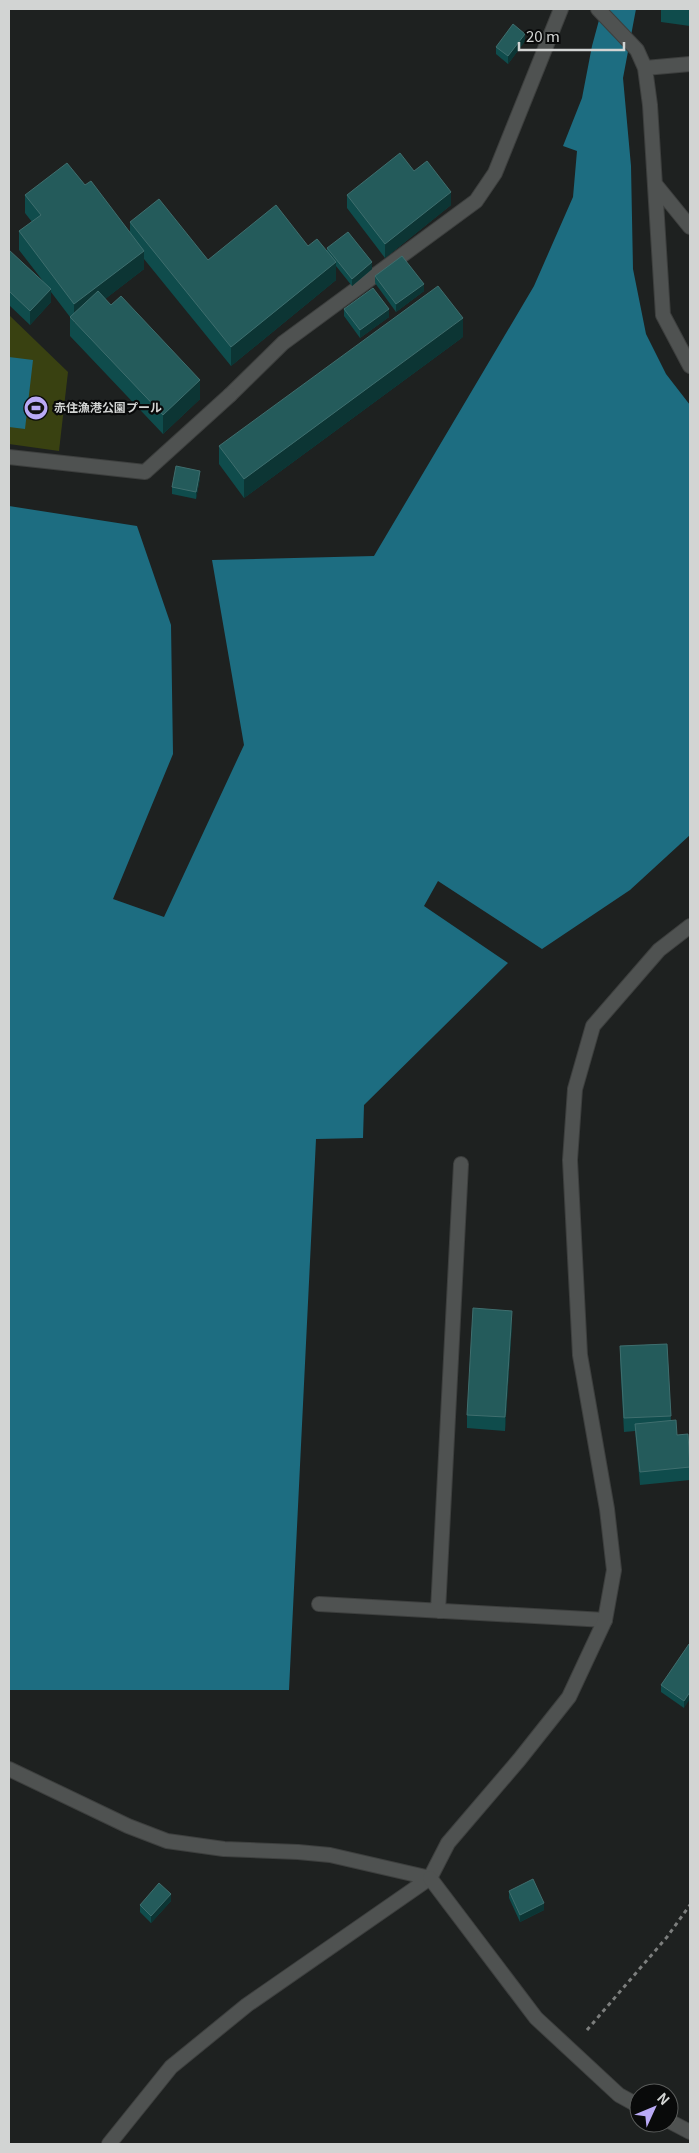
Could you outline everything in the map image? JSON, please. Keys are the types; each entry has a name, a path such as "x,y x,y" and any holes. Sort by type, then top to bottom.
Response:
{"street":[{"path":"9,457 145,472 230,395 283,342 476,200 495,173 561,9"},
{"path":"598,9 637,50 645,68 650,105 663,315 690,366"},
{"path":"645,68 690,64"},
{"path":"655,184 690,227"},
{"path":"109,2144 172,2067 247,2005 430,1878 448,1843 519,1760 569,1697 605,1620 614,1570 607,1509 580,1355 570,1160 575,1089 593,1026 659,950 690,926"},
{"path":"438,1611 461,1164"},
{"path":"319,1604 605,1620"},
{"path":"9,1769 128,1826 167,1841 224,1849 330,1855 430,1878 536,2018 619,2095 629,2100"}],"path":[{"path":"570,2050 667,1937 690,1905"}],"green space":[{"name":"赤住漁港公園プール","path":"9,315 68,372 59,451 9,444"}],"water":[{"path":"602,9 636,9 623,78 631,166 633,269 646,334 666,374 690,405 690,835 630,890 542,949 438,881 424,906 508,963 364,1105 363,1138 316,1139 289,1690 9,1690 9,506 137,526 171,625 173,754 113,899 164,917 244,745 212,560 374,556 534,286 573,197 577,151 563,146 582,98 592,46"},
{"path":"9,357 33,360 25,429 9,427"}],"building":[{"path":"513,24 525,34 508,56 496,47"},
{"path":"400,153 414,171 427,161 451,192 385,244 347,195"},
{"path":"67,163 85,185 91,181 144,251 74,304 19,231 41,215 25,195"},
{"path":"159,199 208,260 276,205 308,246 317,239 336,262 231,347 130,222"},
{"path":"348,232 372,262 352,279 327,248"},
{"path":"9,250 51,289 30,311 9,291"},
{"path":"402,256 424,284 396,304 375,276"},
{"path":"438,286 463,318 244,479 219,446"},
{"path":"373,288 389,309 360,330 344,309"},
{"path":"98,291 111,305 121,296 200,380 163,415 70,317"},
{"path":"176,466 200,471 196,492 172,487"},
{"path":"473,1308 512,1311 505,1417 467,1415"},
{"path":"667,1344 671,1416 624,1418 620,1346"},
{"path":"676,1420 677,1435 688,1434 690,1467 640,1472 635,1424"},
{"path":"689,1644 690,1692 684,1701 661,1685"},
{"path":"533,1879 544,1903 520,1915 509,1891"},
{"path":"159,1883 171,1894 151,1916 140,1905"}],"place":[{"name":"赤住漁港公園プール","path":"36,408"}]}
